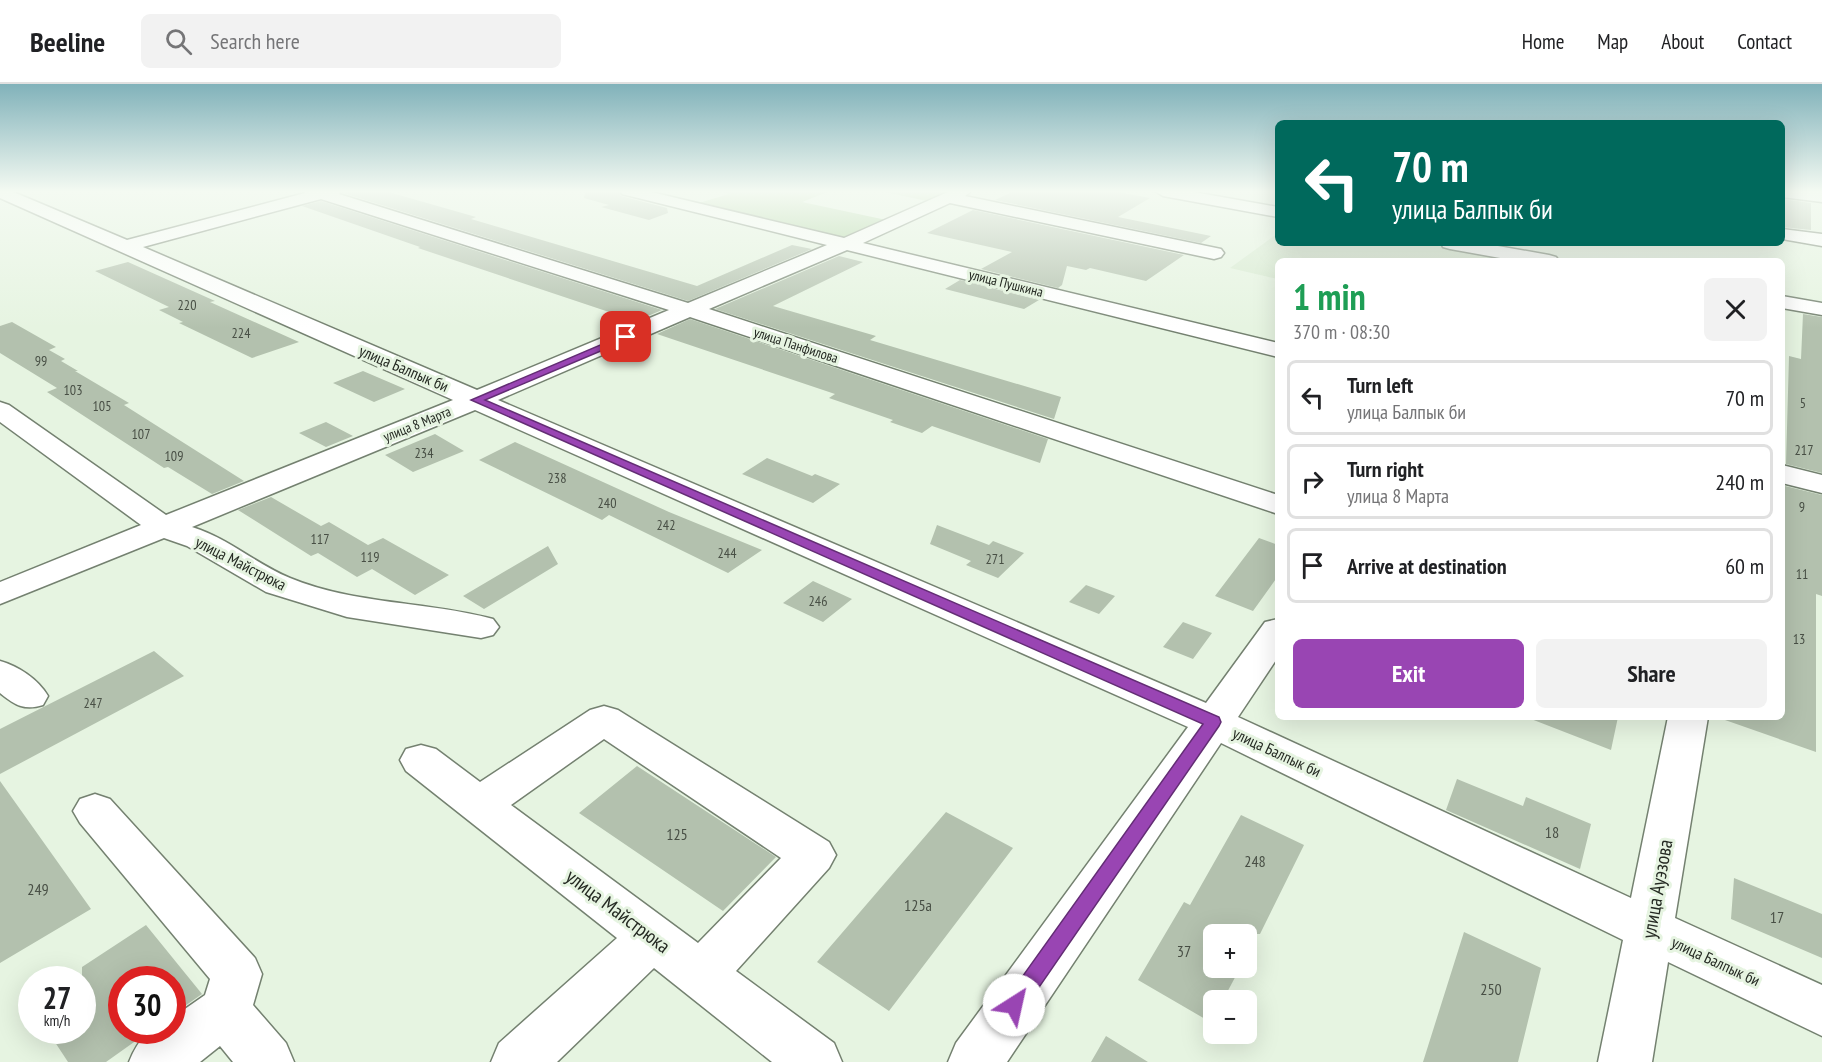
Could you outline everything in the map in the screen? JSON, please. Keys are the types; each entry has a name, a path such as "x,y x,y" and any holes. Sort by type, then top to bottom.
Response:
{"street":[{"name":"улица Балпык би","path":"99,237 1213,722 1822,1011"},
{"path":"123,247 160,237"},
{"name":"улица Панфилова","path":"461,237 1275,504"},
{"name":"улица Пушкина","path":"821,237 1275,349"},
{"name":"улица 8 Марта","path":"0,594 476,400 862,237"},
{"path":"1142,237 1214,253"},
{"path":"1800,237 1822,240"},
{"path":"1470,246 1538,256"},
{"path":"1785,303 1822,309"},
{"name":"улица Майстрюка","path":"0,410 164,528 198,539 278,585 347,606 481,627"},
{"path":"1785,475 1822,484"},
{"path":"975,1062 1275,634"},
{"path":"479,804 604,720 813,855 701,974"},
{"name":"улица Ауэзова","path":"1625,1062 1687,720"},
{"name":"улица Майстрюка","path":"421,760 815,1062"},
{"path":"95,811 237,974 225,1011 156,1062"},
{"path":"518,1062 653,938"},
{"path":"225,1011 267,1062"}],"shaded area":[{"path":"1273,237 1275,237 1275,246 1437,246 1502,258 1275,258 1275,278 1230,268"}],"green space":[{"path":"832,237 853,237 845,240"}],"building":[{"path":"390,237 432,237 662,310 629,324 610,318 618,315 418,248 420,247"},
{"path":"482,237 531,237 697,286 792,245 812,249 688,301"},
{"path":"943,237 1098,237 1184,255 1146,281 1090,268 1086,270 1067,266 1062,285 1058,288 981,269 1012,252"},
{"path":"1171,237 1210,237 1201,243"},
{"path":"839,256 863,262 773,306 876,336 870,340 1061,397 1054,419 715,309"},
{"path":"128,262 299,342 252,358 179,323 183,322 159,310 169,307 95,271"},
{"path":"960,280 1039,300 1024,309 945,289"},
{"path":"1803,314 1822,317 1822,473 1786,464 1789,356 1801,359"},
{"path":"690,319 1048,439 1040,463 932,426 922,433 890,422 893,420 829,398 835,394 657,334"},
{"path":"12,322 56,347 49,350 65,359 61,361 78,371 75,371 129,403 124,405 244,481 212,494 168,467 164,468 47,392 57,388 0,353 0,326"},
{"path":"363,371 405,389 374,402 333,383"},
{"path":"326,422 353,436 326,447 299,433"},
{"path":"435,434 464,451 413,472 385,455"},
{"path":"515,442 669,512 762,550 728,573 609,515 602,520 479,460"},
{"path":"767,458 812,476 815,474 840,484 813,503 742,474"},
{"path":"1785,486 1822,495 1822,596 1816,594 1816,752 1725,720 1785,720"},
{"path":"271,497 321,526 329,522 368,545 383,538 449,575 415,595 372,569 357,577 318,553 311,556 238,510"},
{"path":"937,525 989,545 993,541 1024,553 998,578 966,565 971,561 930,544"},
{"path":"1259,538 1275,544 1275,580 1253,611 1215,596"},
{"path":"548,546 558,564 484,609 463,596"},
{"path":"813,581 852,599 823,622 783,603"},
{"path":"1086,585 1115,596 1099,614 1069,602"},
{"path":"1183,622 1212,633 1193,659 1163,647"},
{"path":"154,651 184,676 0,774 0,729"},
{"path":"1534,720 1617,720 1611,750"},
{"path":"637,766 776,857 723,911 579,813"},
{"path":"1457,779 1523,806 1526,797 1591,824 1580,869 1446,810"},
{"path":"0,781 91,909 0,963"},
{"path":"946,812 1013,848 889,1011 817,962"},
{"path":"1241,815 1304,845 1260,934 1257,934 1257,924 1203,924 1203,978 1235,978 1228,990 1203,990 1203,1018 1138,980 1184,902 1190,905"},
{"path":"1734,878 1822,914 1822,958 1731,919"},
{"path":"146,925 179,966 108,966 108,1044 131,1044 106,1062 68,1062 56,1044 96,1044 96,966 84,966"},
{"path":"1464,932 1541,968 1518,1062 1423,1062"},
{"path":"186,974 202,994 186,1005"},
{"path":"1106,1036 1148,1062 1091,1062"}],"route":[{"path":"626,337 476,400 1213,722 1014,1005"}]}
